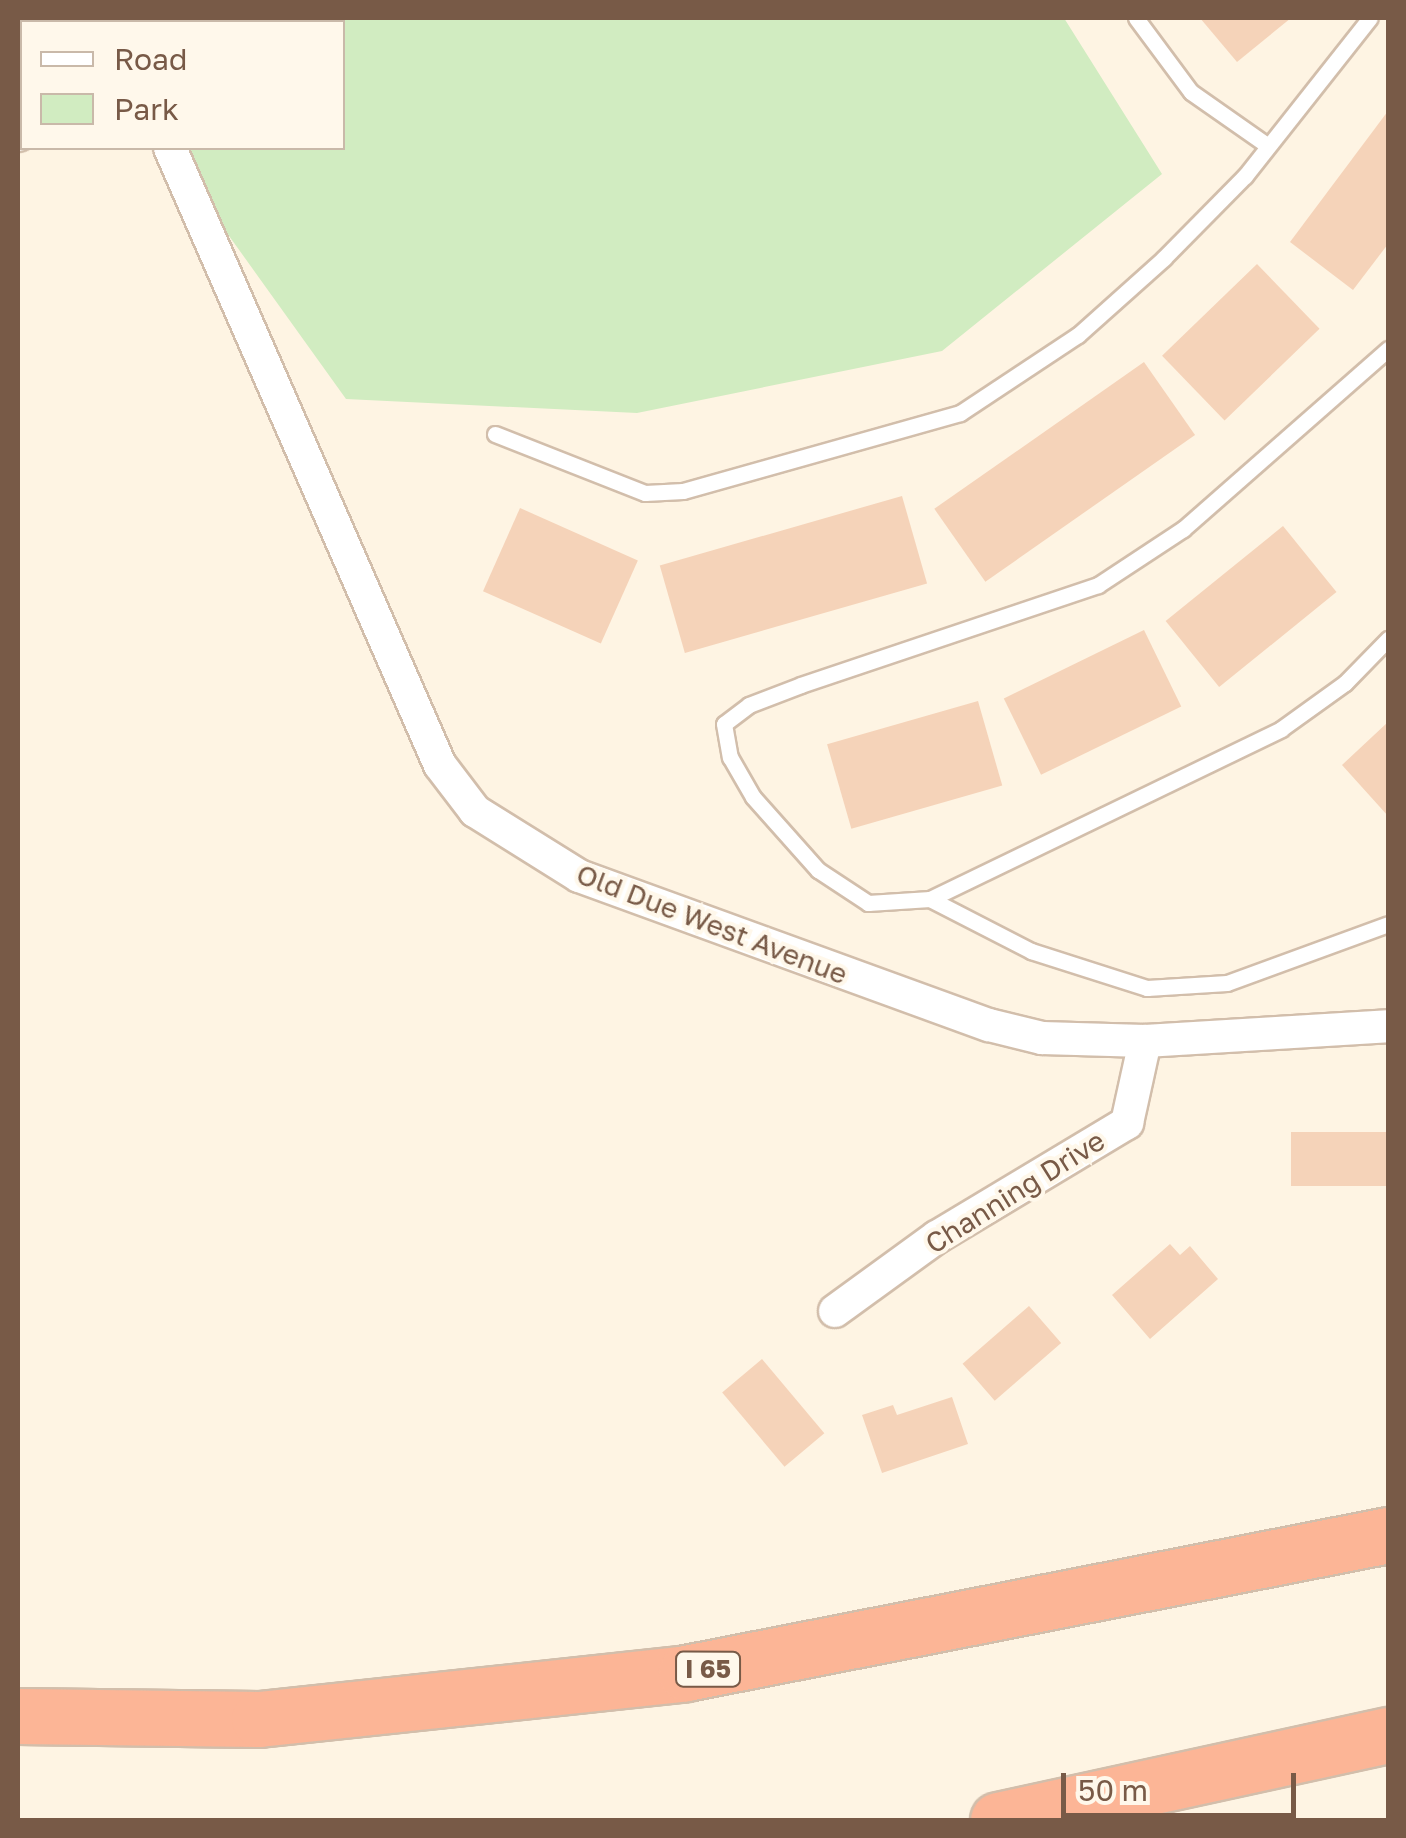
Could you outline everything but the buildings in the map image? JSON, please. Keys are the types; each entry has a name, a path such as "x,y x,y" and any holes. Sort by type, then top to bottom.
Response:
{"highway":[{"name":"I 65","path":"18,1716 259,1719 686,1674 1388,1535"},
{"path":"998,1820 1388,1735"}],"street":[{"name":"Old Due West Avenue","path":"171,150 440,765 475,811 579,876 989,1025 1042,1038 1145,1041 1388,1026"},
{"name":"Channing Drive","path":"835,1310 938,1237 1127,1122 1145,1041"}],"lane":[{"path":"1136,18 1191,92 1268,146"},
{"path":"495,434 645,493 684,490 960,413 1078,336 1164,258 1268,146 1370,18"},
{"path":"1388,349 1184,529 1098,585 749,704 724,724 730,758 753,797 818,870 868,903 930,899 1280,729 1345,683 1388,638"},
{"path":"930,899 1031,951 1147,988 1226,983 1387,921"}],"green space":[{"path":"18,18 1064,18 1162,174 942,351 637,413 346,399 167,150 345,150 345,20 20,20 18,70"}]}
